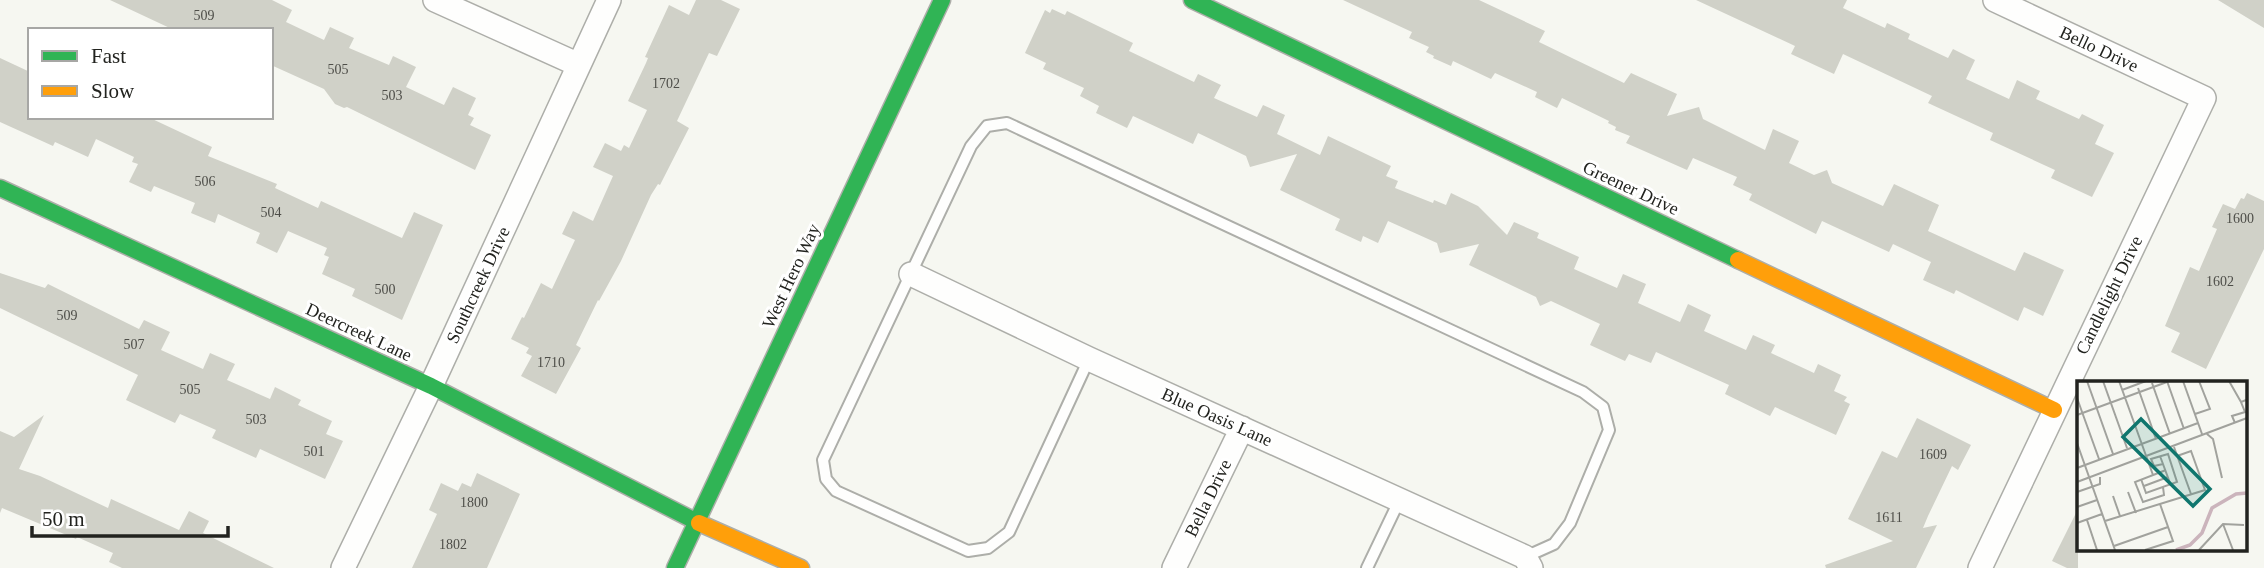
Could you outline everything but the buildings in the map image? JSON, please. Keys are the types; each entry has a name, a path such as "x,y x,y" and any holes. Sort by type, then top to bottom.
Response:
{"street":[{"path":"435,0 579,65"},
{"name":"Southcreek Drive","path":"343,568 431,386 609,0"},
{"name":"West Hero Way","path":"675,568 942,0"},
{"name":"Bello Drive","path":"1995,0 2204,98"},
{"name":"Greener Drive","path":"1197,1 2054,410"},
{"name":"Candlelight Drive","path":"1980,568 2204,98"},
{"name":"Deercreek Lane","path":"0,188 431,386 696,522 801,568"},
{"name":"Blue Oasis Lane","path":"911,274 1089,359 1400,499 1528,562"},
{"name":"Bella Drive","path":"1174,568 1242,428"}],"lane":[{"path":"1089,359 1009,532 988,548 968,551 836,491 826,478 823,460 971,146 987,126 1007,122 1583,392 1602,407 1609,430 1570,523 1555,544 1528,562"},
{"path":"1367,568 1400,499"}],"traffic: fast":[{"path":"675,568 942,0"},
{"path":"1192,0 1738,260"},
{"path":"0,188 431,386 699,523"}],"traffic: slow":[{"path":"1738,260 2054,410"},
{"path":"699,523 801,568"}]}
